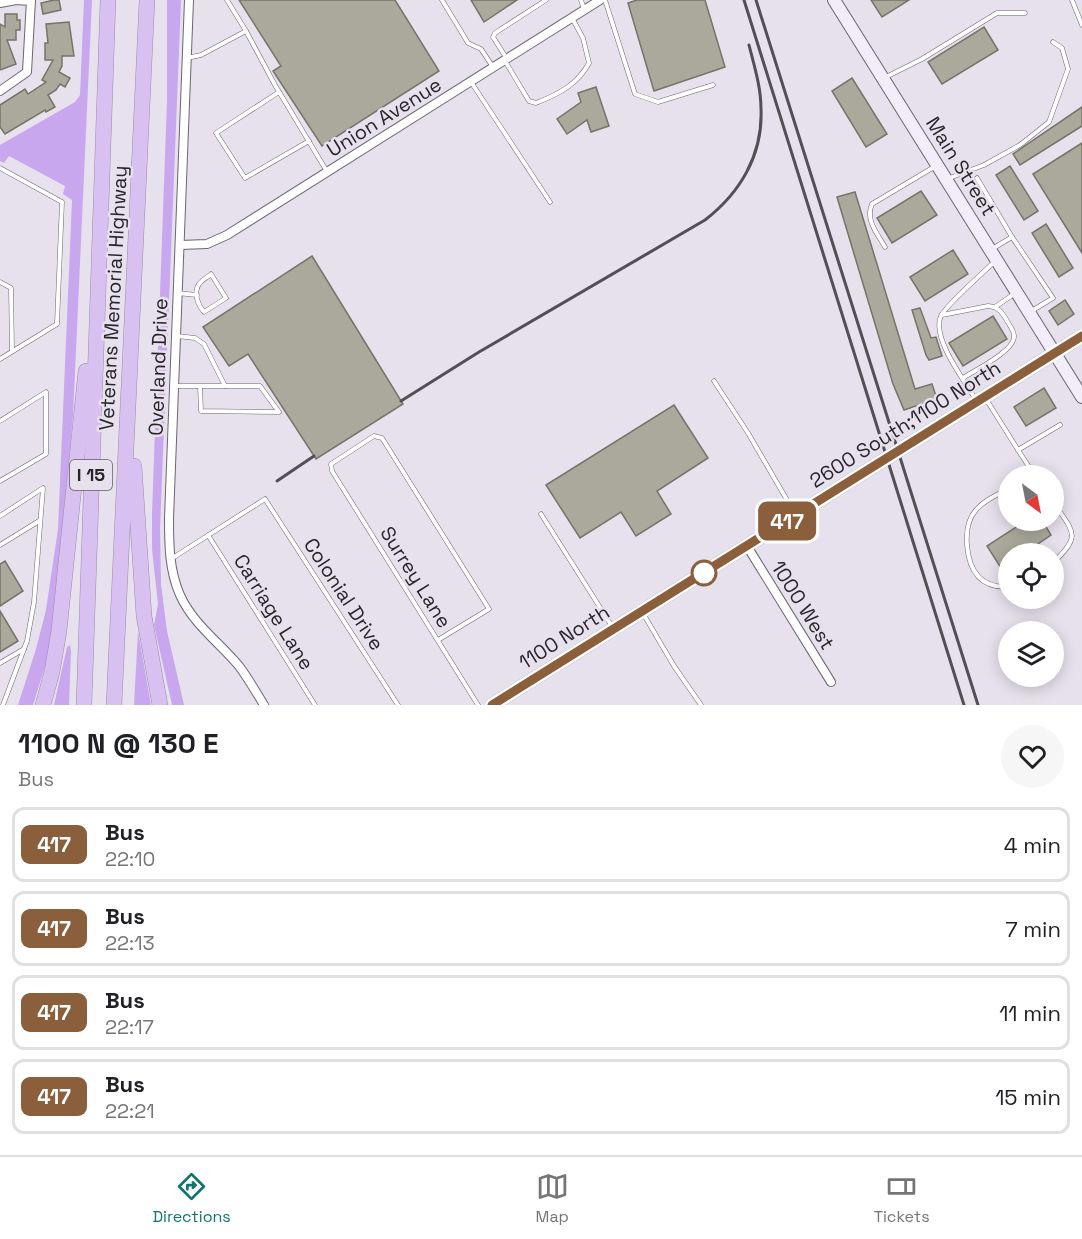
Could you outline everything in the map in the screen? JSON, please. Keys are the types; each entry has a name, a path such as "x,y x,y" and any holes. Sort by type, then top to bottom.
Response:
{"highway":[{"name":"Veterans Memorial Highway","path":"84,705 108,0"},
{"name":"Veterans Memorial Highway","path":"114,705 147,0"},
{"path":"43,705 52,672 60,623 99,245"},
{"path":"128,406 144,616 160,705"}],"main road":[{"name":"Main Street","path":"834,0 1082,397"},
{"name":"2600 South;1100 North","path":"657,602 1082,336"},
{"name":"1100 North","path":"492,705 511,700 657,602"}],"street":[{"path":"0,3 31,0 27,72 0,91"},
{"name":"Overland Drive","path":"189,0 169,518 171,559 176,584 186,606 240,667 264,705"},
{"name":"Union Avenue","path":"180,245 196,245 216,240 597,1"},
{"name":"1000 West","path":"747,546 831,682"}],"lane":[{"path":"227,0 327,172"},
{"path":"442,0 468,43 481,49 494,67"},
{"path":"546,0 495,33 493,37 530,101 536,103 552,97 582,77 590,63 583,38 572,18"},
{"path":"581,0 584,10"},
{"path":"605,0 635,94 658,102 713,86"},
{"path":"1072,0 1082,25"},
{"path":"883,78 922,59 997,13 1025,13"},
{"path":"187,58 201,55 246,31"},
{"path":"946,179 984,165 1020,145 1049,122 1068,69 1062,48 1053,42"},
{"path":"471,82 550,202"},
{"path":"279,93 216,133 244,178 309,141"},
{"path":"885,247 870,219 869,210 872,204 938,165"},
{"path":"0,168 62,202 57,324 0,359"},
{"path":"977,178 1012,237 1053,298 1030,313"},
{"path":"1012,237 993,255 941,315 939,327 943,343 963,378 981,399 1028,465"},
{"path":"211,274 226,298 204,312 197,295 199,284 211,274"},
{"path":"0,282 11,288 12,351"},
{"path":"177,292 197,295"},
{"path":"995,307 1017,292"},
{"path":"941,315 988,306 995,307 1001,311 1015,333 1014,341 1007,350 963,378"},
{"path":"176,336 195,338 204,344 225,386"},
{"path":"714,381 748,433 796,515"},
{"path":"174,386 200,386 260,386 279,412 201,411 200,386"},
{"path":"0,421 46,392 46,453 2,479 0,471"},
{"path":"1018,450 1060,424"},
{"name":"Surrey Lane","path":"438,640 489,609 382,438 377,435 370,437 331,464 332,471 478,705"},
{"path":"0,516 43,488 34,603 24,648 3,705"},
{"path":"998,495 977,509 966,532 968,557 972,569 986,582 998,585"},
{"name":"Colonial Drive","path":"208,535 265,499 398,705"},
{"path":"541,514 614,629"},
{"path":"1064,518 1073,532 1074,539 1064,553"},
{"path":"0,545 39,520"},
{"path":"171,559 208,535"},
{"name":"Carriage Lane","path":"208,535 315,705"},
{"path":"642,611 674,666 701,705"},
{"path":"0,663 24,648"}],"shaded area":[{"path":"84,0 92,0 73,416 49,654 33,705 18,705 46,610 58,529 72,200 63,194 65,186 9,156 4,163 0,161 0,145 75,102 80,95"},
{"path":"167,0 181,0 160,529 161,584 167,631 184,705 172,705 154,625 158,604 152,549 167,101"},
{"path":"138,631 151,705 134,705"},
{"path":"70,645 69,705 54,705 67,647"}],"building":[{"path":"59,0 61,10 43,14 41,3"},
{"path":"239,0 395,0 439,71 322,146 273,71 281,66"},
{"path":"471,0 517,0 484,22"},
{"path":"637,0 705,0 725,67 654,91 628,3"},
{"path":"871,0 909,0 882,17"},
{"path":"5,14 17,14 17,20 20,20 20,30 16,30 16,40 7,40 16,64 0,70 0,24 5,27"},
{"path":"69,22 74,56 62,56 62,66 59,72 70,78 65,87 60,84 48,95 55,107 46,112 45,110 5,134 0,127 0,105 25,89 28,94 46,82 42,80 53,60 45,60 45,43 48,43 46,24"},
{"path":"984,27 998,50 942,84 928,62"},
{"path":"852,78 887,134 866,147 832,91"},
{"path":"596,87 609,126 591,132 587,120 567,134 557,119 581,102 578,93"},
{"path":"1082,107 1082,126 1020,165 1013,154"},
{"path":"1082,143 1082,253 1033,174"},
{"path":"1010,166 1038,211 1024,220 996,175"},
{"path":"921,191 937,215 892,243 877,218"},
{"path":"855,192 915,389 932,384 937,399 904,410 893,384 837,197"},
{"path":"1046,224 1073,268 1059,277 1032,233"},
{"path":"953,250 968,274 925,301 910,277"},
{"path":"312,256 403,404 316,459 248,354 229,366 203,327"},
{"path":"1065,300 1074,314 1058,325 1049,311"},
{"path":"920,308 931,338 936,337 942,356 929,360 926,355 912,310"},
{"path":"993,316 1007,339 963,366 949,343"},
{"path":"1044,388 1056,408 1026,426 1014,407"},
{"path":"674,405 708,458 657,491 671,514 636,536 621,512 580,538 546,485"},
{"path":"1010,531 1049,531 1051,535 1039,543 998,543 998,563 987,546"},
{"path":"5,561 23,591 0,606 0,564"},
{"path":"0,611 18,641 0,652"}],"railway":[{"path":"744,0 964,705"},
{"path":"756,0 978,705"},
{"path":"401,401 479,352 705,220 729,198 747,172 761,126 761,101 749,45"},
{"path":"277,481 314,456"}],"bus line":[{"name":"417","path":"492,705 1082,336"}]}
